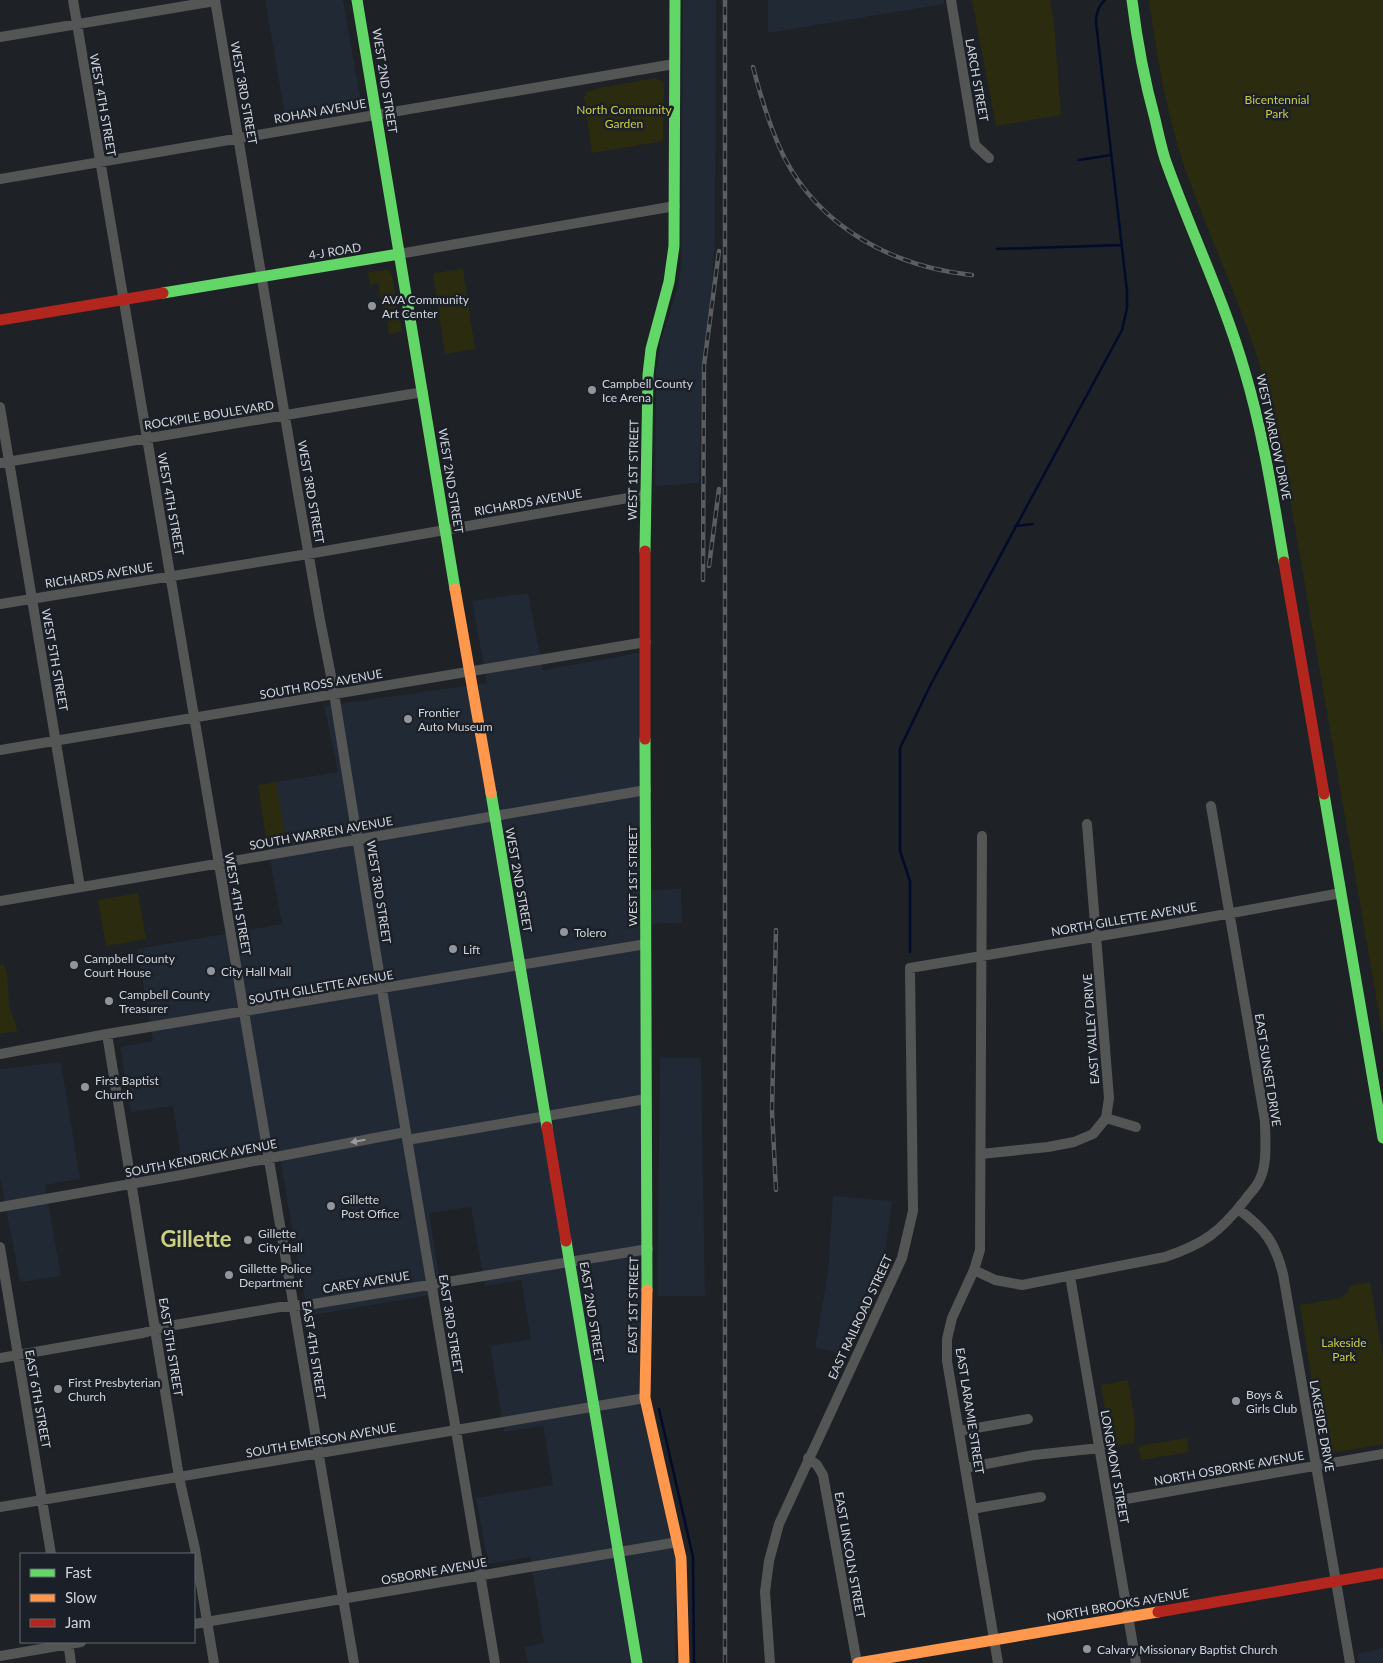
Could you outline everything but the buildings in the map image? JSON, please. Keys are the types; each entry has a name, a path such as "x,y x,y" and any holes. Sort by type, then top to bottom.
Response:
{"street":[{"name":"WEST 4TH STREET","path":"73,0 244,1012"},
{"name":"WEST 2ND STREET","path":"357,0 520,966"},
{"name":"WEST 1ST STREET","path":"646,944 645,495 648,375 651,349 673,263 675,206 675,0"},
{"name":"LARCH STREET","path":"951,0 975,146 989,158"},
{"name":"WEST WARLOW DRIVE","path":"1132,0 1145,82 1165,158 1229,325 1244,368 1256,412 1276,510 1341,894 1379,1088 1383,1138"},
{"path":"0,37 215,1"},
{"name":"WEST 3RD STREET","path":"215,1 308,554 334,695 382,989"},
{"name":"ROHAN AVENUE","path":"0,179 674,64"},
{"name":"4-J ROAD","path":"0,320 675,206"},
{"name":"ROCKPILE BOULEVARD","path":"5,462 423,392"},
{"name":"WEST 5TH STREET","path":"0,407 5,462 32,598 80,887"},
{"name":"RICHARDS AVENUE","path":"0,604 308,554 645,495"},
{"name":"SOUTH ROSS AVENUE","path":"0,750 646,642"},
{"name":"SOUTH WARREN AVENUE","path":"0,901 646,790"},
{"name":"EAST SUNSET DRIVE","path":"974,1270 995,1280 1022,1285 1165,1257 1188,1250 1224,1226 1259,1181 1266,1153 1265,1121 1212,806"},
{"name":"EAST VALLEY DRIVE","path":"1088,824 1109,1098 1106,1118"},
{"name":"EAST LARAMIE STREET","path":"982,836 982,1154 980,1250 974,1270 952,1318 947,1338 947,1361 998,1663"},
{"name":"NORTH GILLETTE AVENUE","path":"910,968 1341,894"},
{"name":"SOUTH GILLETTE AVENUE","path":"0,1054 107,1034 646,944"},
{"name":"EAST 1ST STREET","path":"646,944 648,1249 645,1398 681,1558 684,1663"},
{"name":"EAST 2ND STREET","path":"520,966 637,1663"},
{"name":"EAST RAILROAD STREET","path":"770,1663 765,1592 768,1561 779,1524 902,1258 913,1211 910,968"},
{"name":"EAST 3RD STREET","path":"382,989 495,1663"},
{"name":"EAST 4TH STREET","path":"244,1012 354,1663"},
{"name":"EAST 5TH STREET","path":"107,1034 179,1477 195,1549 214,1663"},
{"name":"SOUTH KENDRICK AVENUE","path":"0,1207 269,1158 646,1099"},
{"path":"982,1154 1048,1147 1074,1142 1093,1134 1106,1118 1136,1127"},
{"name":"LAKESIDE DRIVE","path":"1238,1209 1255,1222 1271,1240 1278,1255 1283,1274 1350,1663"},
{"name":"EAST 6TH STREET","path":"0,1247 52,1553"},
{"name":"CAREY AVENUE","path":"0,1358 186,1323 648,1249"},
{"name":"LONGMONT STREET","path":"1070,1276 1136,1663"},
{"name":"SOUTH EMERSON AVENUE","path":"0,1507 645,1398"},
{"path":"959,1430 1028,1418"},
{"path":"965,1468 1034,1455 1100,1448"},
{"name":"NORTH OSBORNE AVENUE","path":"1108,1502 1383,1454"},
{"name":"EAST LINCOLN STREET","path":"808,1458 817,1465 823,1475 858,1663"},
{"path":"972,1509 1042,1497"},
{"name":"OSBORNE AVENUE","path":"195,1624 678,1542"},
{"name":"NORTH BROOKS AVENUE","path":"858,1663 1383,1573"},
{"path":"0,1656 68,1643 71,1663"}],"shaded area":[{"path":"265,0 343,0 360,106 286,121"},
{"path":"683,0 716,0 715,240 712,290 702,360 699,483 655,486 656,372 661,340 677,289 681,267"},
{"path":"768,0 944,0 944,4 768,33"},
{"path":"528,593 543,670 638,653 642,656 643,890 681,889 682,923 642,924 642,1408 675,1558 675,1663 528,1663 524,1647 544,1643 530,1557 488,1564 476,1498 553,1485 543,1426 504,1432 490,1346 531,1339 521,1280 485,1286 471,1207 429,1213 442,1293 308,1316 278,1148 182,1165 173,1106 131,1112 120,1047 153,1041 137,949 282,924 266,838 285,835 276,782 338,772 324,706 487,683 472,601"},
{"path":"660,1058 701,1058 705,1296 657,1296"},
{"path":"61,1062 80,1179 45,1185 61,1276 20,1282 0,1177 0,1069"},
{"path":"833,1196 892,1201 886,1247 841,1353 815,1348 828,1272"},
{"path":"1383,1648 1383,1663 1359,1663 1358,1654"}],"green space":[{"path":"972,0 1050,0 1054,23 1061,115 996,126"},
{"name":"Bicentennial Park","path":"1149,0 1383,0 1383,1036 1284,464 1255,350 1181,156 1169,112"},
{"name":"North Community Garden","path":"656,78 664,83 663,141 592,153 585,92"},
{"path":"463,269 475,349 445,354 433,273"},
{"path":"390,271 392,276 402,331 389,335 387,318 384,318 378,283 370,285 368,272"},
{"path":"276,782 285,835 266,838 258,785"},
{"path":"138,893 146,939 106,946 98,900"},
{"path":"4,964 7,971 9,1006 18,1031 0,1034 0,965"},
{"name":"Lakeside Park","path":"1370,1282 1383,1357 1383,1444 1326,1454 1323,1452 1300,1305 1341,1298 1348,1293 1350,1286"},
{"path":"1128,1380 1135,1422 1134,1443 1111,1447 1101,1385"},
{"path":"1187,1438 1189,1452 1141,1460 1138,1446"}],"waterway":[{"path":"910,952 910,881 900,851 900,748 931,684 1122,330 1127,308 1127,291 1096,22 1098,10 1105,0"},
{"path":"1079,160 1111,155"},
{"path":"997,249 1122,245"},
{"path":"1015,526 1033,524"},
{"path":"659,1409 693,1557 694,1663"}],"railway":[{"path":"725,0 725,1663"},
{"path":"753,67 766,113 784,157 818,205 839,224 863,240 888,253 943,271 972,275"},
{"path":"703,580 704,365 719,251"},
{"path":"709,566 719,489"},
{"path":"776,930 772,1111 776,1190"}],"traffic: fast":[{"path":"357,0 455,589"},
{"path":"645,551 648,375 651,349 669,282 674,246 675,0"},
{"path":"1132,0 1144,75 1165,159 1236,342 1251,393 1267,465 1284,562"},
{"path":"163,293 399,254"},
{"path":"645,739 647,1290"},
{"path":"491,793 547,1127"},
{"path":"1324,794 1383,1138"},
{"path":"566,1241 637,1663"}],"traffic: slow":[{"path":"455,589 491,793"},
{"path":"647,1290 645,1398 681,1558 684,1663"},
{"path":"858,1663 1158,1612"}],"traffic: jam":[{"path":"0,320 163,293"},
{"path":"645,551 645,739"},
{"path":"1284,562 1324,794"},
{"path":"547,1127 566,1241"},
{"path":"1158,1612 1383,1573"}],"place":[{"name":"AVA Community Art Center","path":"372,306"},
{"name":"Campbell County Ice Arena","path":"592,390"},
{"name":"Frontier Auto Museum","path":"408,719"},
{"name":"Tolero","path":"564,932"},
{"name":"Lift","path":"453,949"},
{"name":"Campbell County Court House","path":"74,965"},
{"name":"City Hall Mall","path":"211,971"},
{"name":"Campbell County Treasurer","path":"109,1001"},
{"name":"First Baptist Church","path":"85,1087"},
{"name":"Gillette Post Office","path":"331,1206"},
{"name":"Gillette City Hall","path":"248,1240"},
{"name":"Gillette Police Department","path":"229,1275"},
{"name":"First Presbyterian Church","path":"58,1389"},
{"name":"Boys & Girls Club","path":"1236,1401"},
{"name":"Calvary Missionary Baptist Church","path":"1087,1649"}],"district":[{"name":"Gillette","path":"196,1238"}]}
